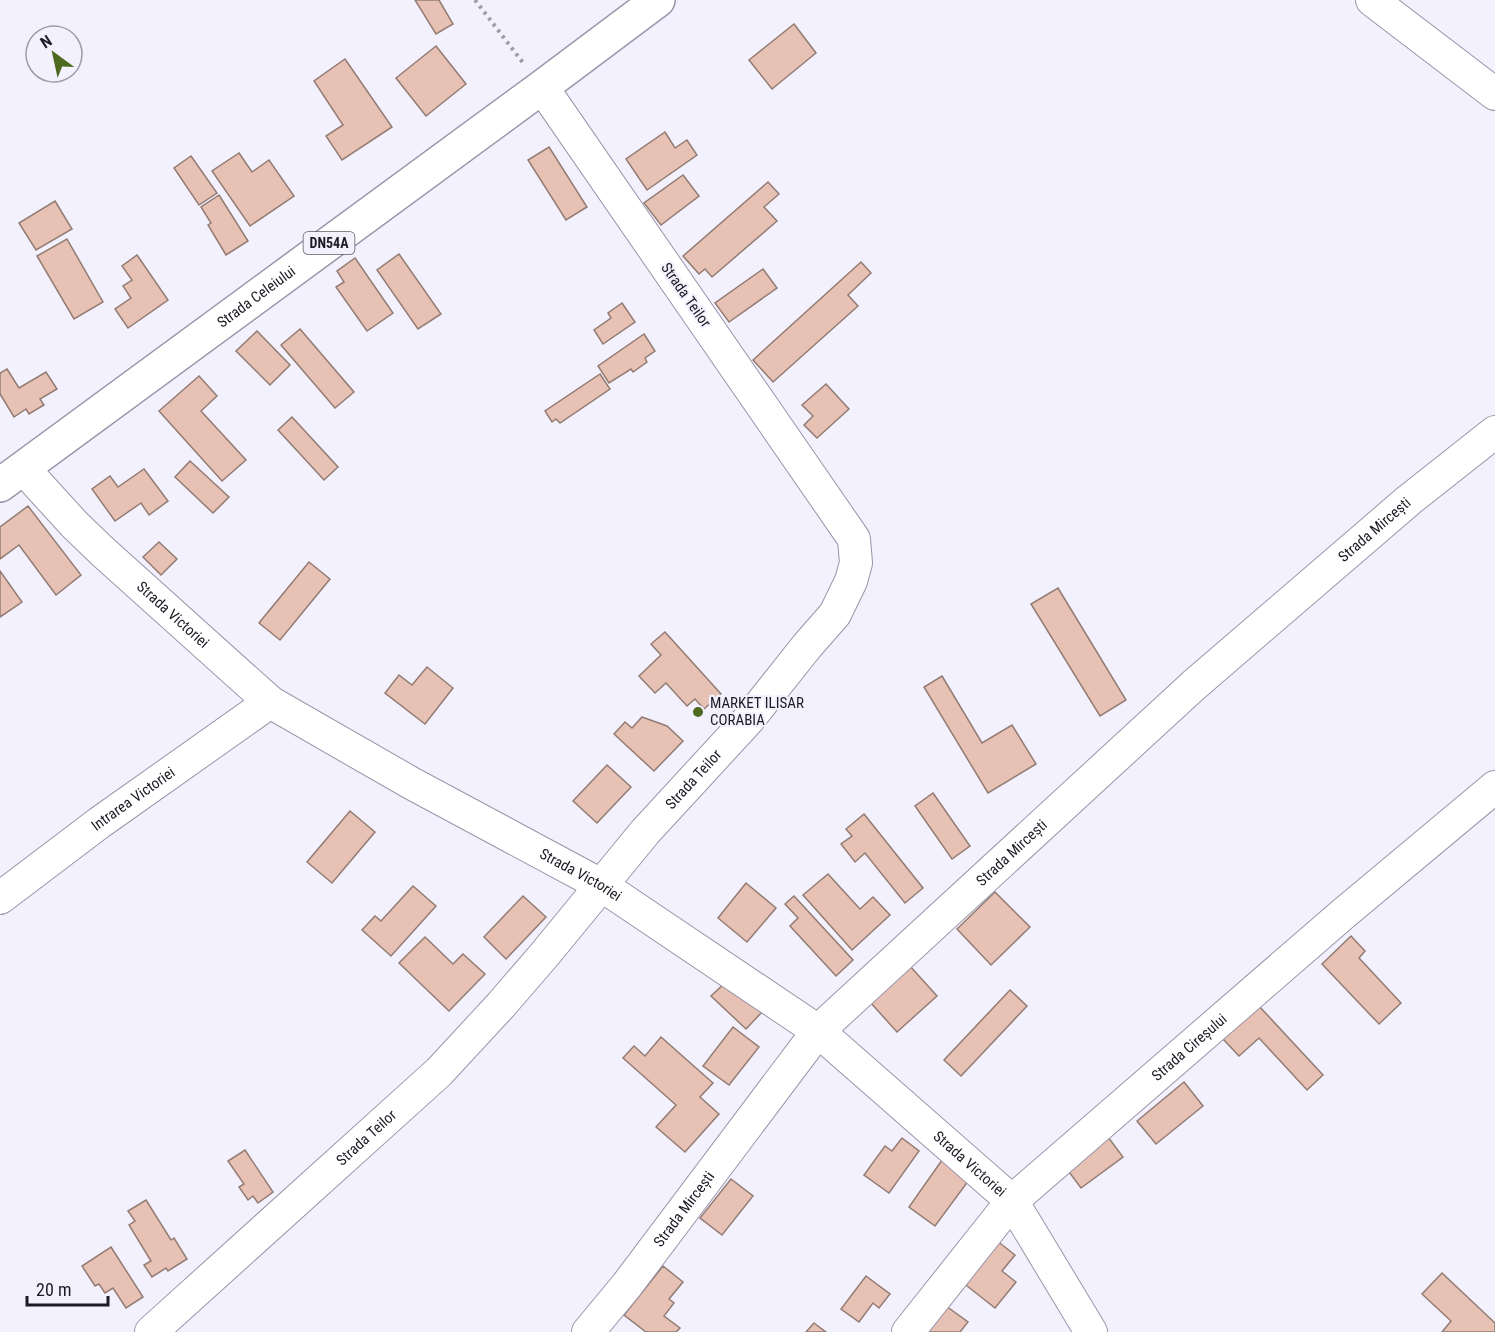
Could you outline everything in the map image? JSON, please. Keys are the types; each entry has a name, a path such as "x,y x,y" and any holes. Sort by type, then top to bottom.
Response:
{"main road":[{"name":"Strada Celeiului","path":"12,476 658,0"}],"street":[{"path":"1372,0 1495,94"},
{"name":"Strada Teilor","path":"151,1332 439,1072 516,988 645,832 749,719 835,614 851,581 856,563 854,540 542,87"},
{"name":"Strada Mircești","path":"588,1332 627,1285 818,1031 1194,685 1409,500 1495,432"},
{"name":"Strada Victoriei","path":"12,476 74,524 270,702 601,885 818,1031 1012,1201 1091,1332"},
{"name":"Intrarea Victoriei","path":"0,898 99,823 270,702"},
{"name":"Strada Cireșului","path":"908,1332 1012,1201 1343,914 1495,787"}],"path":[{"path":"475,0 542,87"}],"building":[{"path":"415,0 439,0 453,24 436,34"},
{"path":"794,24 816,53 772,89 749,60"},
{"path":"436,46 466,84 426,116 396,78"},
{"path":"345,59 392,127 342,160 326,136 343,125 314,81"},
{"path":"665,132 675,148 687,140 697,155 647,190 626,159"},
{"path":"549,147 587,207 566,220 528,160"},
{"path":"239,153 252,172 269,160 294,196 250,226 212,171"},
{"path":"191,156 217,193 199,205 174,168"},
{"path":"683,175 699,196 661,225 644,203"},
{"path":"768,182 779,194 764,207 777,221 712,277 705,269 699,274 683,256"},
{"path":"219,195 248,241 226,255 208,225 211,223 201,207"},
{"path":"55,201 72,229 36,250 19,223"},
{"path":"67,239 103,302 74,319 37,256"},
{"path":"399,254 441,314 418,329 377,270"},
{"path":"137,255 168,300 128,328 115,309 131,298 123,286 132,280 122,266"},
{"path":"355,258 393,313 367,331 336,287 344,282 337,271"},
{"path":"861,262 871,273 848,295 858,306 773,382 753,360"},
{"path":"763,269 777,288 729,322 715,303"},
{"path":"622,303 635,322 603,344 594,330 611,318 608,313"},
{"path":"300,329 354,392 335,408 281,345"},
{"path":"257,331 290,365 270,385 236,351"},
{"path":"644,334 655,351 645,358 647,362 633,372 631,369 609,383 598,366"},
{"path":"7,369 19,388 46,372 57,389 40,399 44,405 29,414 26,409 14,417 0,394 0,373"},
{"path":"600,374 610,389 560,423 556,419 552,422 545,411"},
{"path":"199,376 217,396 201,411 246,460 222,481 159,411"},
{"path":"826,384 849,409 817,438 804,425 813,416 802,405"},
{"path":"292,417 338,467 324,480 278,430"},
{"path":"190,461 229,497 213,513 175,477"},
{"path":"144,469 168,501 149,515 141,503 115,521 92,489 110,476 118,487"},
{"path":"28,506 81,575 56,595 19,545 0,559 0,527"},
{"path":"159,542 177,559 161,575 143,557"},
{"path":"309,562 330,579 280,640 259,623"},
{"path":"0,571 22,602 0,617"},
{"path":"1058,588 1126,700 1100,716 1031,604"},
{"path":"665,632 721,694 704,709 695,699 687,706 666,683 655,693 639,676 661,655 651,644"},
{"path":"427,667 453,688 425,724 385,693 399,675 412,685"},
{"path":"942,676 982,743 1012,725 1036,764 988,793 924,687"},
{"path":"642,717 667,726 683,741 654,771 614,734 625,722 632,728"},
{"path":"607,765 631,787 597,823 573,801"},
{"path":"933,793 970,846 952,859 915,806"},
{"path":"350,811 375,832 332,883 307,862"},
{"path":"864,814 923,888 905,903 865,853 855,862 841,844 852,836 846,829"},
{"path":"828,874 860,909 873,897 890,915 852,950 803,895"},
{"path":"746,883 776,908 747,942 718,918"},
{"path":"413,886 436,906 391,956 362,930 375,916 381,921"},
{"path":"995,892 1030,927 991,965 957,929"},
{"path":"523,896 546,917 506,959 484,937"},
{"path":"794,896 853,960 836,976 790,926 798,918 785,904"},
{"path":"1351,936 1365,951 1359,958 1401,1003 1379,1024 1322,964"},
{"path":"425,937 453,964 463,954 485,974 449,1011 399,963"},
{"path":"909,965 937,996 897,1032 870,1002"},
{"path":"728,980 762,1012 746,1029 711,996"},
{"path":"1010,990 1027,1006 961,1076 944,1060"},
{"path":"1259,1006 1323,1075 1307,1090 1259,1038 1239,1056 1223,1039"},
{"path":"733,1027 759,1047 729,1085 703,1066"},
{"path":"661,1037 713,1083 700,1097 719,1114 685,1152 656,1127 676,1105 623,1058 634,1046 645,1056"},
{"path":"1184,1082 1203,1106 1156,1144 1137,1121"},
{"path":"1108,1137 1123,1157 1081,1188 1066,1168"},
{"path":"902,1138 919,1151 889,1193 864,1175 885,1146 892,1151"},
{"path":"245,1150 273,1192 258,1203 253,1196 248,1200 239,1187 244,1184 228,1161"},
{"path":"942,1160 969,1180 935,1226 909,1207"},
{"path":"731,1179 753,1196 722,1235 700,1218"},
{"path":"146,1200 171,1240 174,1238 187,1259 168,1271 166,1268 152,1277 144,1265 151,1261 129,1225 135,1221 128,1211"},
{"path":"996,1240 1015,1255 1002,1271 1016,1282 995,1308 962,1282"},
{"path":"111,1247 143,1297 126,1308 113,1288 105,1293 99,1284 95,1286 82,1266"},
{"path":"663,1266 683,1282 669,1299 674,1303 664,1316 680,1328 676,1332 646,1332 624,1315"},
{"path":"1442,1273 1495,1323 1495,1332 1442,1332 1451,1321 1422,1294"},
{"path":"866,1276 890,1294 879,1308 873,1303 859,1322 841,1309"},
{"path":"946,1306 968,1322 960,1332 926,1332"},
{"path":"814,1323 826,1332 806,1332"}],"place":[{"name":"MARKET ILISAR CORABIA","path":"698,712"}]}
